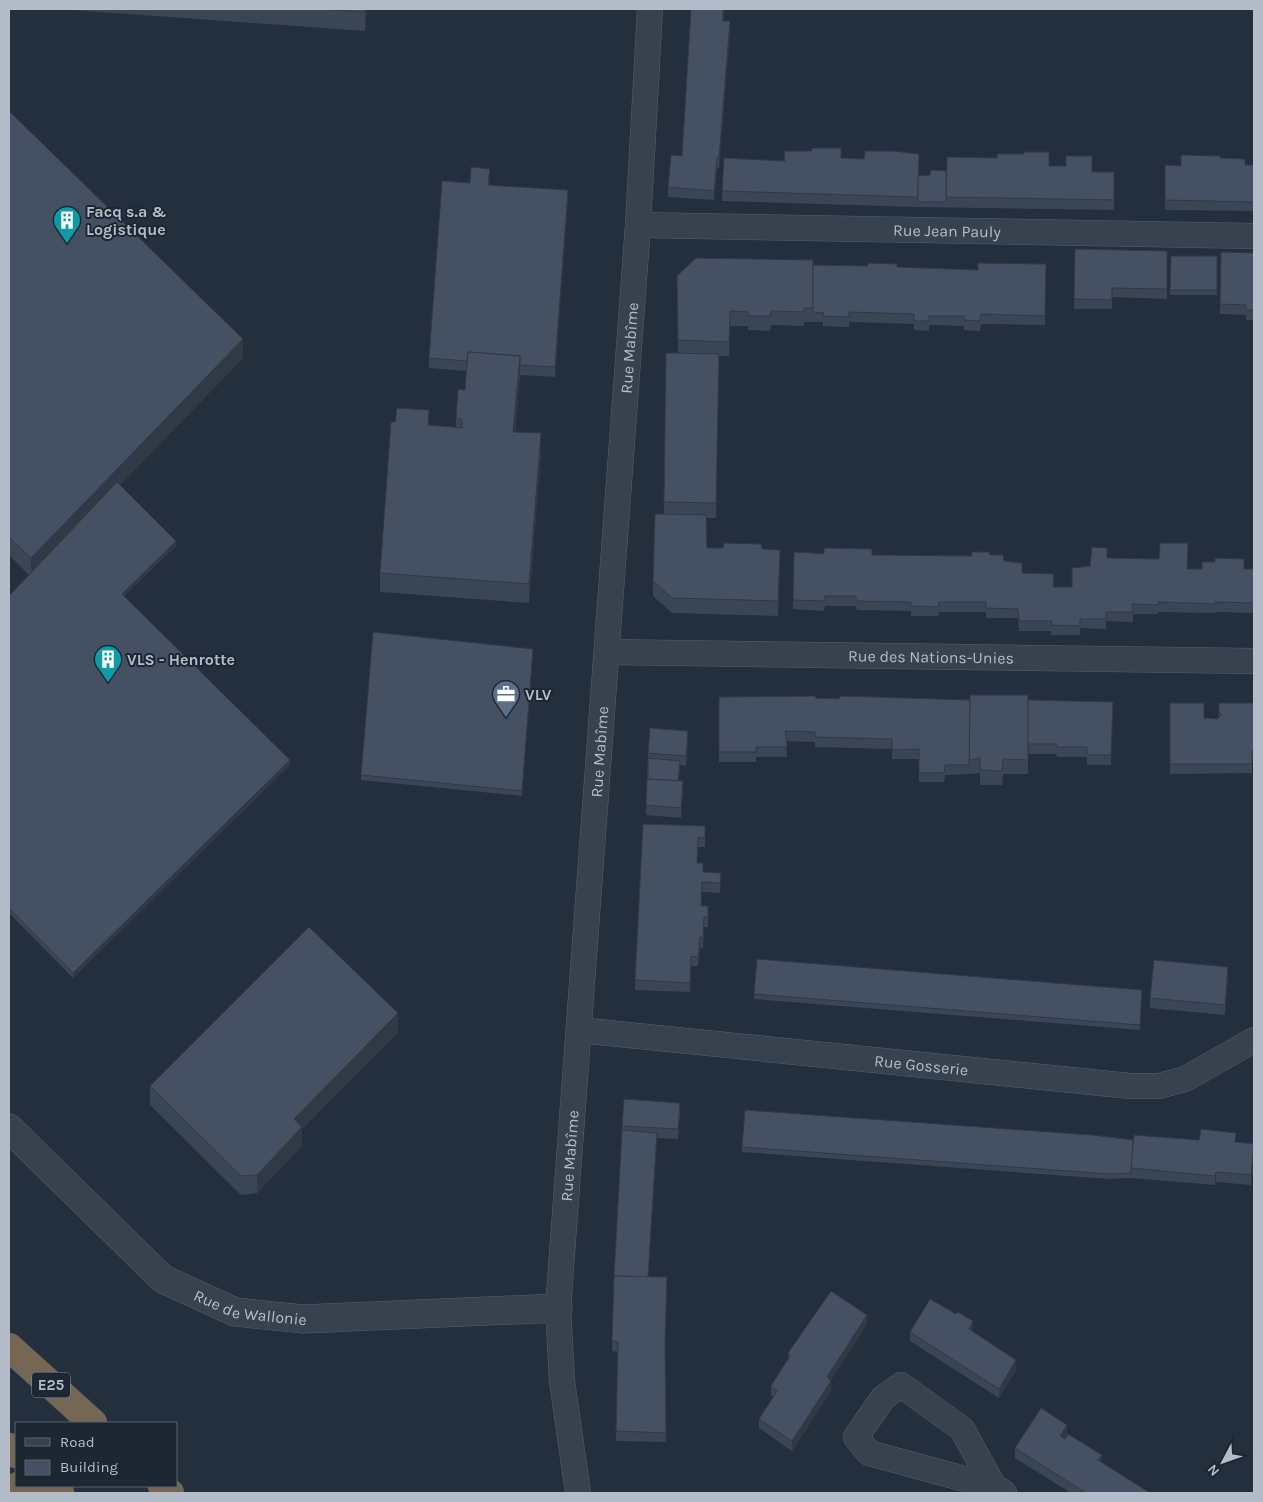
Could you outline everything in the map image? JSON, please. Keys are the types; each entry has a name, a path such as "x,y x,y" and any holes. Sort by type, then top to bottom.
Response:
{"highway":[{"name":"E25","path":"9,1346 92,1422"}],"street":[{"name":"Rue Mabîme","path":"578,1493 562,1381 558,1308 608,652 638,225 650,9"},
{"name":"Rue Jean Pauly","path":"638,225 1254,236"},
{"name":"Rue des Nations-Unies","path":"608,652 1254,661"},
{"name":"Rue Gosserie","path":"579,1030 1130,1086 1159,1086 1185,1079 1254,1040"},
{"name":"Rue de Wallonie","path":"9,1128 163,1279 235,1312 303,1319 558,1308"},
{"path":"901,1385 962,1429 999,1490 869,1453 856,1437 883,1398 901,1385"}],"building":[{"path":"320,9 365,9 365,12"},
{"path":"691,9 723,9 723,21 730,21 719,158 717,158 714,191 668,187 671,155 682,156"},
{"name":"Facq s.a & Logistique","path":"9,111 243,339 31,558 9,537"},
{"path":"812,148 841,148 841,158 864,159 865,151 893,151 919,154 918,197 722,191 724,158 785,161 784,151 812,151"},
{"path":"1024,152 1049,152 1049,166 1066,166 1066,156 1092,156 1092,172 1114,172 1114,200 946,197 947,157 997,158 997,154 1024,154"},
{"path":"1181,155 1245,159 1245,165 1254,165 1254,202 1165,200 1165,165 1181,166"},
{"path":"471,167 490,169 488,185 568,190 555,367 520,365 520,356 468,352 467,361 429,358 442,181 470,183"},
{"path":"931,170 946,171 946,202 918,202 918,176 930,175"},
{"path":"1075,249 1167,251 1167,289 1112,288 1112,300 1074,299"},
{"path":"1221,252 1254,253 1254,310 1246,310 1246,305 1220,304"},
{"path":"1171,256 1217,256 1217,290 1170,290"},
{"path":"696,258 813,260 813,308 804,308 804,312 771,311 770,316 748,316 748,312 730,311 729,342 678,340 677,276"},
{"path":"868,263 897,264 897,267 978,270 978,263 1046,264 1045,316 981,314 980,321 964,320 964,316 929,316 929,321 914,321 914,314 849,312 849,317 823,316 824,313 813,312 813,265 868,266"},
{"path":"468,352 520,356 513,432 541,433 529,584 380,573 391,422 395,422 397,408 429,410 428,425 462,428 462,419 456,418 458,389 465,390"},
{"path":"666,353 719,354 716,503 664,502"},
{"name":"VLS - Henrotte","path":"117,482 176,541 122,594 290,760 73,973 9,908 9,596"},
{"path":"655,514 706,515 707,548 723,548 724,543 761,544 762,549 780,550 778,601 672,598 653,581"},
{"path":"1160,543 1188,543 1187,569 1202,569 1202,562 1215,562 1215,558 1244,559 1244,569 1254,569 1254,603 1158,602 1158,605 1132,604 1133,612 1106,612 1106,619 1080,619 1080,626 1051,625 1052,621 1019,621 1018,609 986,608 986,602 939,602 938,607 911,606 911,602 857,601 855,596 825,596 824,601 793,600 794,552 824,554 824,548 872,549 872,555 972,556 972,552 989,552 990,555 1003,555 1004,561 1022,563 1022,573 1054,574 1053,587 1072,587 1072,568 1090,566 1092,547 1107,548 1107,558 1159,559"},
{"path":"373,632 533,649 522,791 361,775"},
{"path":"970,695 1028,695 1028,760 1003,759 1002,771 980,770 980,758 969,760"},
{"path":"815,696 816,698 839,699 840,696 970,700 969,765 945,765 944,773 919,773 919,749 892,750 892,739 815,737 815,732 785,731 787,747 756,747 756,752 719,752 719,697"},
{"path":"1028,700 1113,702 1111,755 1087,755 1087,747 1057,747 1056,744 1028,744"},
{"path":"1170,703 1204,703 1204,718 1217,719 1222,715 1219,712 1219,703 1254,703 1254,751 1252,751 1252,764 1170,764"},
{"path":"650,728 688,731 686,756 648,753"},
{"path":"648,758 680,761 678,781 648,779"},
{"path":"647,779 683,781 681,808 646,805"},
{"path":"643,824 705,826 705,838 698,837 697,863 703,863 703,872 721,873 720,883 702,882 701,906 708,906 708,917 704,917 703,938 700,937 698,957 691,956 690,983 635,980"},
{"path":"309,927 398,1013 294,1119 302,1127 257,1175 241,1176 150,1086"},
{"path":"757,959 1142,990 1140,1025 754,994"},
{"path":"1154,960 1228,967 1225,1005 1150,998"},
{"path":"624,1099 680,1103 678,1129 622,1126"},
{"path":"745,1110 1092,1135 1133,1140 1131,1173 1109,1174 742,1147"},
{"path":"1201,1129 1236,1133 1235,1142 1254,1144 1251,1175 1216,1172 1215,1176 1131,1168 1134,1135 1199,1140"},
{"path":"622,1130 657,1133 648,1277 614,1276"},
{"path":"614,1276 667,1277 665,1343 666,1433 616,1431 618,1342 612,1341"},
{"path":"831,1291 867,1315 827,1377 831,1381 792,1441 759,1419 777,1391 771,1386 790,1356 788,1353"},
{"path":"930,1299 956,1314 958,1312 973,1321 969,1329 1016,1360 999,1389 910,1332"},
{"path":"1041,1408 1067,1425 1060,1436 1065,1439 1068,1434 1102,1455 1098,1460 1150,1493 1086,1493 1015,1448"}],"place":[{"name":"Facq s.a & Logistique","path":"67,244"},
{"name":"VLS - Henrotte","path":"108,683"},
{"name":"VLV","path":"506,718"}]}
